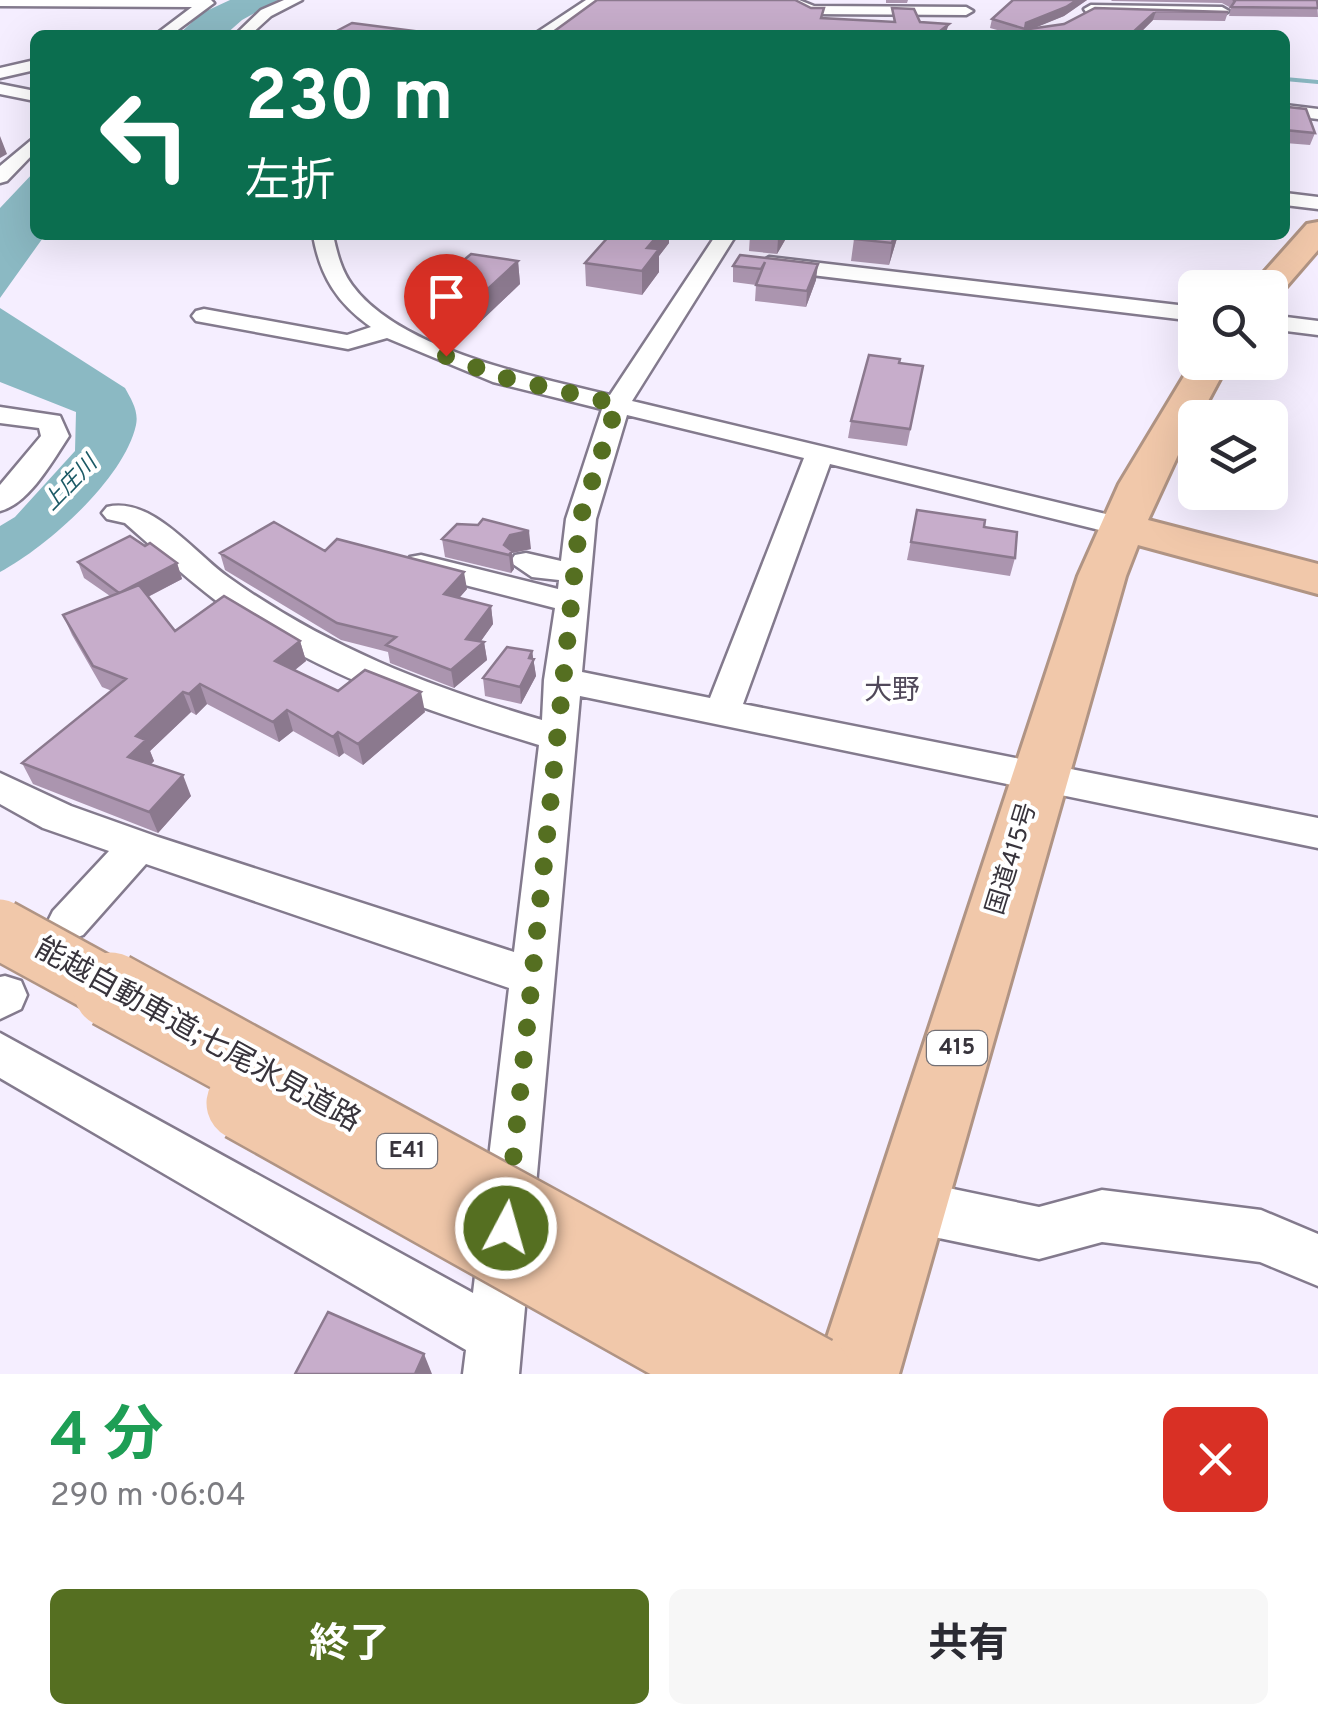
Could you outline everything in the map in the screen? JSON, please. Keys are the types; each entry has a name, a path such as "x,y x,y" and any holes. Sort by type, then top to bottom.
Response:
{"highway":[{"path":"1283,270 1318,232"},
{"name":"国道415号","path":"858,1374 1037,777 1120,526 1162,442 1200,380"},
{"path":"1120,526 1318,578"},
{"name":"能越自動車道;七尾氷見道路","path":"14,962 727,1374"},
{"name":"能越自動車道;七尾氷見道路","path":"14,962 814,1374"}],"street":[{"path":"247,30 266,13 295,0"},
{"path":"548,30 595,0"},
{"path":"788,0 809,16 966,12"},
{"path":"1091,9 1226,17 1208,0"},
{"path":"0,2 207,3 167,30"},
{"path":"0,75 30,66"},
{"path":"0,75 30,81"},
{"path":"0,90 30,95"},
{"path":"1290,111 1318,114"},
{"path":"0,177 30,147"},
{"path":"1290,200 1318,203"},
{"path":"324,240 332,275 355,301 391,329 412,342 502,377 1120,526"},
{"path":"0,1054 493,1355 580,519 617,404 719,246 1178,312"},
{"path":"204,316 348,342 391,329"},
{"path":"1288,324 1318,328"},
{"path":"0,415 51,422 55,436 0,502"},
{"path":"722,713 820,455"},
{"path":"117,513 134,516 200,572 267,621 352,667 455,707 555,738"},
{"path":"388,556 572,587"},
{"path":"526,562 572,587"},
{"path":"561,680 1318,833"},
{"path":"0,787 56,817 531,976"},
{"path":"14,962 138,846"},
{"path":"910,1206 1039,1233 1102,1216 1261,1236 1318,1260"}],"water":[{"path":"230,0 278,0 231,30 183,30 202,13"},
{"path":"30,176 30,240 41,240 0,298 0,208"},
{"name":"上庄川","path":"0,308 125,388 137,420 129,446 82,509 40,546 0,572 0,526 15,517 75,451 76,412 0,382"}],"building":[{"path":"597,0 795,0 811,8 824,8 821,18 895,22 892,8 914,9 920,22 949,24 941,30 556,30"},
{"path":"1013,0 1077,0 1026,23 1025,29 992,19"},
{"path":"1233,0 1317,0 1318,8 1231,7"},
{"path":"1095,8 1228,12 1156,11 1135,30 1029,29 1064,24"},
{"path":"352,23 406,30 339,30"},
{"path":"1290,107 1306,109 1315,133 1290,130"},
{"path":"606,240 654,240 647,248 659,249 642,271 585,263"},
{"path":"471,254 518,261 477,299 427,291"},
{"path":"740,255 818,264 807,291 756,285 765,262 761,269 733,266"},
{"path":"869,355 923,366 910,429 851,421"},
{"path":"917,510 985,520 984,527 1017,532 1015,558 911,542"},
{"path":"483,519 529,531 510,535 504,545 512,551 509,555 442,539 457,524 478,525"},
{"path":"274,522 325,551 337,539 464,572 444,594 491,606 466,639 484,642 451,670 386,645 396,637 337,623 220,553"},
{"path":"130,536 145,546 150,543 177,563 119,593 78,562"},
{"path":"139,585 175,631 224,596 300,641 275,661 338,691 365,670 421,692 358,744 338,732 333,737 287,710 273,722 200,684 189,694 183,692 136,736 146,740 128,757 183,775 149,812 22,763 126,679 93,666 63,615"},
{"path":"507,647 532,651 529,658 534,659 520,687 483,678"},
{"path":"328,1312 424,1354 415,1374 295,1374"}],"waterway":[{"path":"1290,79 1318,82"}],"district":[{"name":"大野","path":"892,692"}],"route":[{"path":"446,356 502,377 617,404 580,519 506,1228"}]}
